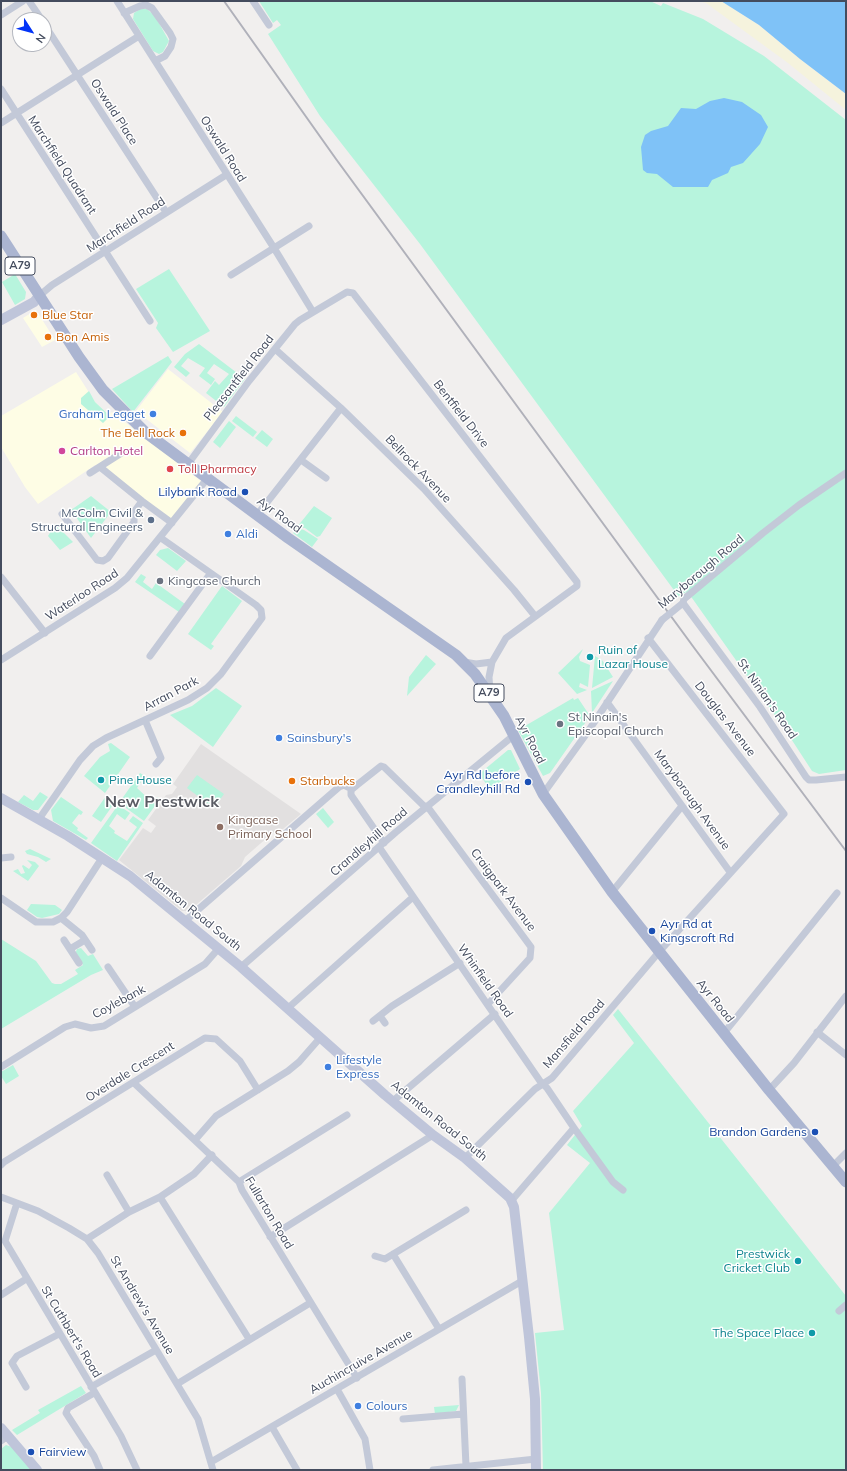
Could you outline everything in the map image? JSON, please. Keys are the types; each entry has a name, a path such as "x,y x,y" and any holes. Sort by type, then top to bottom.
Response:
{"main road":[{"name":"A79","path":"1,236 39,296"},
{"name":"Ayr Road","path":"39,296 79,357 103,390 145,432 208,479 464,662 490,693 543,794 612,892 768,1090 846,1182"}],"street":[{"path":"1,15 23,1"},
{"path":"30,1 37,12"},
{"name":"Oswald Road","path":"117,1 226,175 274,248 312,312"},
{"path":"253,1 269,25"},
{"path":"124,13 146,5 152,8 170,33 173,39 171,47 164,56 155,61"},
{"name":"Oswald Place","path":"52,36 166,212"},
{"path":"1,123 139,36"},
{"name":"Marchfield Quadrant","path":"1,89 150,322"},
{"name":"Marchfield Road","path":"39,296 52,285 226,175"},
{"path":"231,275 308,226"},
{"name":"Bentfield Drive","path":"312,312 347,292 353,293 577,582 577,586 535,616"},
{"path":"1,320 34,302 39,296"},
{"name":"Pleasantfield Road","path":"188,464 249,380 294,324 312,312"},
{"name":"Bellrock Avenue","path":"275,349 341,408 424,489 514,590 535,616"},
{"path":"258,515 341,408"},
{"path":"90,473 123,452"},
{"path":"301,460 326,478"},
{"path":"100,467 172,523"},
{"name":"Maryborough Road","path":"543,794 608,702 648,638 662,620 683,603 684,599 799,505 846,473"},
{"name":"Waterloo Road","path":"1,660 115,588 127,578 208,479"},
{"path":"62,514 97,560 103,561 108,558 134,522 134,512 142,501"},
{"name":"Arran Park","path":"39,819 80,760 93,746 106,738 193,697 207,688 221,674 262,618 261,610 256,605 161,538"},
{"path":"150,656 210,574"},
{"path":"1,577 45,632"},
{"name":"St. Ninian's Road","path":"683,603 760,707 806,777 810,780 846,777"},
{"path":"490,693 489,678 492,662 506,638 535,616"},
{"name":"Douglas Avenue","path":"648,638 784,814"},
{"path":"464,662 476,664 492,662"},
{"name":"Maryborough Avenue","path":"608,702 730,872"},
{"path":"145,720 161,758 156,764"},
{"name":"Crandleyhill Road","path":"241,967 381,845 513,736"},
{"name":"Craigpark Avenue","path":"352,789 377,769 384,767 426,807 531,947 530,958 488,1004"},
{"path":"185,921 339,787 344,785 352,789"},
{"name":"Whinfield Road","path":"352,789 350,791 351,795 413,897 574,1128 613,1182 623,1190"},
{"name":"Adamton Road South","path":"1,798 39,819 130,876 241,967 393,1102 433,1135 465,1158 512,1200"},
{"path":"612,892 682,806"},
{"name":"Mansfield Road","path":"465,1158 535,1089 552,1078 659,952 784,814"},
{"path":"1,858 11,857"},
{"path":"1,898 36,922 47,923 61,918 67,912 102,858"},
{"path":"724,1033 837,893"},
{"path":"288,1008 413,897"},
{"path":"61,918 82,935 92,950"},
{"path":"64,940 79,963"},
{"path":"70,949 85,940"},
{"name":"Coylebank","path":"1,1067 65,1027 75,1024 91,1028 100,1028 205,964 218,948"},
{"path":"372,1021 392,1006 460,963"},
{"path":"108,967 135,1007"},
{"path":"768,1090 794,1063 846,996"},
{"path":"393,1102 495,1014"},
{"path":"380,1016 386,1023"},
{"path":"818,1032 846,1055"},
{"name":"Overdale Crescent","path":"1,1165 205,1038 216,1039 240,1061 258,1090"},
{"path":"195,1140 216,1116 288,1071 299,1062 320,1038"},
{"name":"Fullarton Road","path":"134,1083 239,1182 242,1190 270,1237 357,1378"},
{"path":"239,1182 347,1115"},
{"path":"536,1470 535,1399 512,1200 574,1128"},
{"path":"270,1237 433,1135"},
{"path":"833,1166 846,1153"},
{"path":"87,1240 129,1212 160,1196 194,1174 212,1155"},
{"path":"107,1175 129,1212"},
{"path":"160,1196 249,1339"},
{"name":"St Andrew's Avenue","path":"1,1197 45,1215 87,1240 98,1253 198,1420 212,1466"},
{"name":"St Cuthbert's Road","path":"17,1203 5,1241 26,1279 121,1436 137,1470"},
{"path":"375,1256 385,1259 466,1210"},
{"path":"393,1254 439,1329"},
{"path":"1,1295 26,1279"},
{"name":"Auchincruive Avenue","path":"212,1466 272,1427 522,1281"},
{"path":"176,1384 310,1302"},
{"path":"840,1311 846,1306"},
{"path":"26,1387 12,1363 17,1356 59,1334"},
{"path":"100,1470 94,1456 66,1413 68,1408 93,1390 156,1350"},
{"path":"462,1379 466,1466"},
{"path":"337,1389 365,1439 370,1470"},
{"path":"403,1419 463,1414"},
{"path":"272,1427 297,1470"},
{"path":"1,1428 5,1439 37,1470"},
{"path":"433,1470 536,1459"}],"shaded area":[{"path":"36,310 55,340 42,347 23,318"},
{"path":"168,369 223,412 190,453 136,411"},
{"path":"76,372 95,402 109,415 112,412 202,482 171,520 95,465 38,504 25,487 1,447 1,416"},
{"name":"Kingcase Primary School","path":"201,744 301,814 283,829 276,830 245,857 241,866 189,911 182,911 119,860 143,828 151,833 156,826 148,820 166,795 172,794 177,787 173,784"}],"green space":[{"path":"259,1 650,1 661,6 663,3 703,19 764,56 846,120 846,770 819,774 812,771 786,731 692,598 686,592 679,597 420,244 320,116 268,34 281,25 277,20 273,23"},
{"path":"142,8 147,9 155,16 169,41 163,52 159,54 153,51 133,19 134,13"},
{"path":"169,269 210,331 173,352 156,328 158,323 136,289"},
{"path":"15,274 26,292 25,299 15,305 2,282"},
{"path":"199,344 245,379 224,407 206,393 215,381 219,385 229,374 214,364 207,373 215,379 211,385 199,376 205,368 188,358 181,366 190,373 186,377 174,367 185,354"},
{"path":"168,356 172,362 133,412 112,389"},
{"path":"89,391 95,402 110,416 103,423 81,404 81,398"},
{"path":"236,416 257,432 253,437 232,421"},
{"path":"229,421 236,427 220,448 213,442"},
{"path":"262,430 273,439 267,447 255,438"},
{"path":"91,496 111,512 91,538 71,510"},
{"path":"314,506 332,518 320,536 317,537 305,528 297,527"},
{"path":"55,524 73,542 60,550 48,536"},
{"path":"297,528 304,530 318,539 312,547 293,533"},
{"path":"168,548 186,561 177,571 156,555 160,550"},
{"path":"141,574 146,577 143,582 152,589 156,583 185,604 179,612 135,582"},
{"path":"222,586 242,601 211,644 214,646 211,650 188,634"},
{"path":"583,649 579,657 580,661 590,665 588,687 580,683 579,687 587,690 577,694 558,673"},
{"path":"426,655 436,664 407,696 409,677"},
{"path":"595,656 602,660 613,677 592,688"},
{"path":"613,681 592,713 591,691"},
{"path":"216,688 242,706 213,747 170,715 192,706"},
{"path":"573,698 574,700 578,698 590,716 550,773 543,776 518,730"},
{"path":"111,743 130,757 105,793 84,776 100,757 110,751 108,744"},
{"path":"508,750 511,750 520,769 490,789 479,774"},
{"path":"140,773 145,776 137,788 153,803 157,797 160,799 144,821 119,803"},
{"path":"197,775 224,794 214,808 187,788"},
{"path":"40,792 48,797 38,810 33,810 18,802 24,795 33,801"},
{"path":"106,796 115,802 101,822 92,816"},
{"path":"61,797 83,812 81,815 79,814 72,823 78,828 77,830 88,838 86,840 53,821 51,810"},
{"path":"118,805 130,813 125,820 117,814 109,826 115,831 114,833 127,841 137,827 129,821 133,816 143,823 117,861 91,843"},
{"path":"323,808 334,822 328,828 316,814"},
{"path":"30,849 51,859 46,862 38,857 27,854 25,851"},
{"path":"27,860 35,862 39,866 28,881 13,871 18,869 21,874 25,873 22,866 23,865 29,869 32,865"},
{"path":"31,904 55,905 62,910 59,914 42,918 37,917 27,910"},
{"path":"1,939 36,961 52,983 55,984 61,984 78,974 75,970 83,965 75,954 77,949 81,948 88,956 93,954 103,970 91,975 1,1029"},
{"path":"618,1009 846,1296 846,1470 543,1470 541,1393 535,1333 564,1330 549,1213 590,1163 567,1145 582,1126 573,1111 634,1043 613,1015"},
{"path":"13,1065 19,1076 6,1084 1,1076 1,1072"},
{"path":"81,1386 86,1393 17,1435 12,1430 40,1413 38,1410"},
{"path":"459,1405 456,1411 435,1414 434,1407"},
{"path":"6,1445 12,1447 32,1470 1,1470 1,1449"}],"sand":[{"path":"698,1 721,1 759,25 846,94 846,110 788,63 706,3"}],"water":[{"path":"721,1 846,1 846,94 759,25"},
{"path":"724,98 742,102 761,115 768,127 760,144 743,163 731,167 728,173 712,180 708,187 673,187 657,174 647,173 643,170 641,147 645,135 651,131 668,126 681,108 696,109 710,101"}],"railway":[{"path":"224,1 336,159 695,649 846,851"}],"place":[{"name":"Blue Star","path":"34,315"},
{"name":"Bon Amis","path":"48,337"},
{"name":"Graham Legget","path":"153,414"},
{"name":"The Bell Rock","path":"183,433"},
{"name":"Carlton Hotel","path":"62,451"},
{"name":"Toll Pharmacy","path":"170,469"},
{"name":"Lilybank Road","path":"245,492"},
{"name":"McColm Civil & Structural Engineers","path":"151,520"},
{"name":"Aldi","path":"228,534"},
{"name":"Kingcase Church","path":"160,581"},
{"name":"Ruin of Lazar House","path":"590,657"},
{"name":"St Ninain's Episcopal Church","path":"560,724"},
{"name":"Sainsbury's","path":"279,738"},
{"name":"Pine House","path":"101,780"},
{"name":"Starbucks","path":"292,781"},
{"name":"Ayr Rd before Crandleyhill Rd","path":"528,782"},
{"name":"Kingcase Primary School","path":"220,827"},
{"name":"Ayr Rd at Kingscroft Rd","path":"652,931"},
{"name":"Lifestyle Express","path":"328,1067"},
{"name":"Brandon Gardens","path":"815,1132"},
{"name":"Prestwick Cricket Club","path":"798,1261"},
{"name":"The Space Place","path":"812,1333"},
{"name":"Colours","path":"358,1406"},
{"name":"Fairview","path":"31,1452"}],"district":[{"name":"New Prestwick","path":"162,802"}]}
